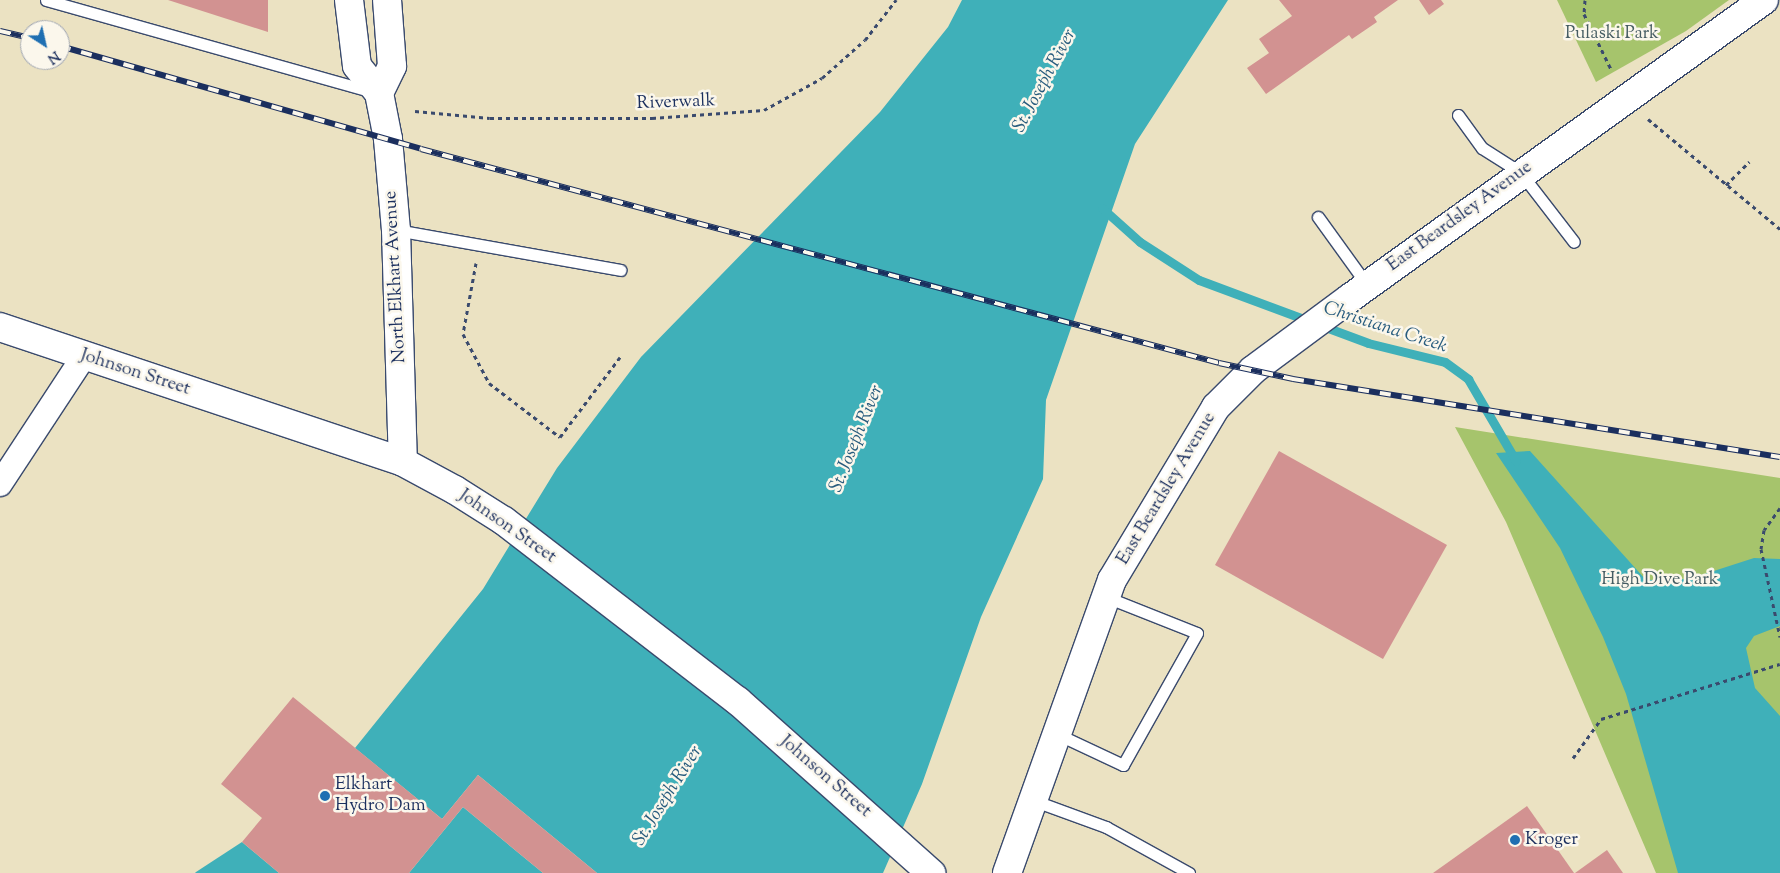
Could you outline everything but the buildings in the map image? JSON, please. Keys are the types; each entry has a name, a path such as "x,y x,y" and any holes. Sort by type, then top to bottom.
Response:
{"main road":[{"path":"349,0 357,66 379,92 392,66 387,0"},
{"name":"East Beardsley Avenue","path":"1008,873 1035,801 1055,733 1106,598 1172,474 1216,407 1270,357 1520,172 1764,0"},
{"name":"North Elkhart Avenue","path":"379,92 396,230 403,462"},
{"name":"Johnson Street","path":"0,327 403,462 504,521 738,701 906,847 931,873"}],"street":[{"path":"0,484 84,356"}],"lane":[{"path":"46,0 379,92"},
{"path":"1458,115 1482,148 1520,172 1574,242"},
{"path":"1318,217 1359,291"},
{"path":"396,230 620,270"},
{"path":"1055,733 1123,765 1196,633 1106,598"},
{"path":"1035,801 1106,827 1189,873"}],"path":[{"name":"Riverwalk","path":"415,111 490,118 652,118 764,110 822,78 865,40 896,0"},
{"path":"1585,0 1584,14 1611,69"},
{"path":"1643,112 1726,186 1780,230"},
{"path":"1726,186 1749,162"},
{"path":"476,262 463,334 489,383 560,437 620,357"},
{"path":"1780,508 1764,530 1761,549 1780,636"},
{"path":"1573,758 1601,719 1620,711 1780,664"}],"green space":[{"name":"Pulaski Park","path":"1557,0 1729,0 1686,31 1596,82"},
{"name":"High Dive Park","path":"1455,427 1780,478 1780,873 1656,873 1506,522"}],"water":[{"name":"St. Joseph River","path":"962,0 1228,0 1135,144 1046,400 1043,479 981,617 922,784 883,873 597,873 478,775 442,819 355,748 483,589 557,468 641,357 880,112 948,27"},
{"path":"1530,451 1646,580 1689,579 1754,558 1780,559 1780,626 1754,636 1746,648 1755,688 1780,716 1780,873 1678,873 1626,694 1603,637 1560,548 1496,453"},
{"path":"463,807 543,873 409,873"},
{"path":"242,842 279,873 195,873 196,872"}],"waterway":[{"name":"Christiana Creek","path":"1102,208 1140,242 1199,280 1368,343 1445,362 1468,379 1516,461"}],"railway":[{"path":"0,31 20,36"},
{"path":"70,49 421,149 1219,363 1293,379 1780,457"}],"place":[{"name":"Elkhart Hydro Dam","path":"325,796"},
{"name":"Kroger","path":"1515,840"}]}
